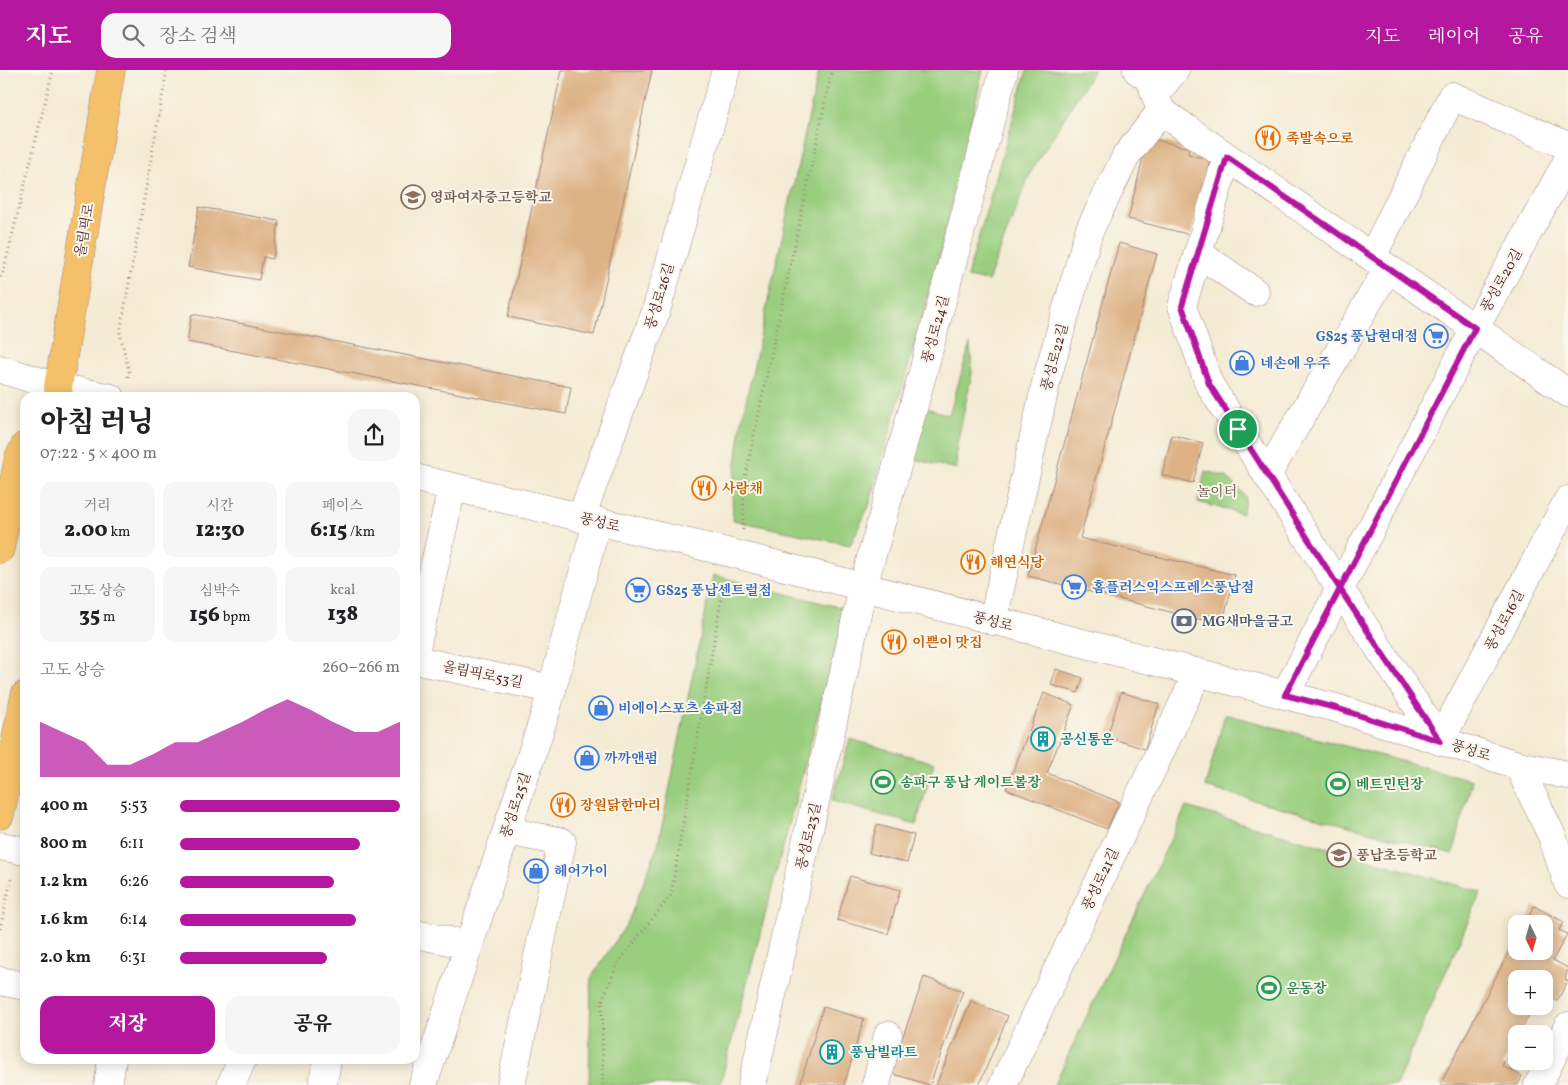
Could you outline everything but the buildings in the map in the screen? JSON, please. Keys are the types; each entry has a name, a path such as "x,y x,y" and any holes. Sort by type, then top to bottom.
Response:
{"main road":[{"name":"올림픽로","path":"56,392 107,71"},
{"path":"0,549 20,455"},
{"path":"0,815 20,719"}],"street":[{"name":"풍성로26길","path":"589,520 656,311 726,70"},
{"name":"풍성로24길","path":"863,587 917,396 1004,70"},
{"path":"1137,70 1150,79 1158,102 1227,157 1568,393"},
{"name":"풍성로22길","path":"993,621 1047,378 1089,230 1126,156 1175,70"},
{"path":"1267,475 1380,263 1452,96 1568,146"},
{"path":"1227,157 1182,306 1209,384 1440,741"},
{"name":"풍성로20길","path":"1285,695 1475,328 1568,160"},
{"path":"1198,254 1256,292"},
{"path":"0,369 52,392"},
{"path":"81,392 119,389"},
{"name":"풍성로","path":"420,479 741,555 1197,674 1336,708 1518,765 1565,768"},
{"path":"420,631 452,487"},
{"name":"풍성로16길","path":"1440,741 1568,500"},
{"name":"풍성로25길","path":"420,1070 469,945 552,689 589,520"},
{"name":"풍성로23길","path":"752,1085 863,587"},
{"name":"올림픽로53길","path":"420,661 552,689"},
{"name":"풍성로21길","path":"1003,1085 1197,674"},
{"path":"1518,765 1552,836 1568,884"},
{"path":"507,830 562,842 511,1085"},
{"path":"0,846 20,850"},
{"path":"420,935 469,945"},
{"path":"0,981 20,985"},
{"path":"1538,1085 1568,1026"},
{"path":"876,1085 888,1035"},
{"path":"108,1085 111,1064"},
{"path":"231,1085 240,1064"},
{"path":"323,1085 326,1064"}],"path":[{"path":"0,277 3,272 53,70"},
{"path":"119,389 129,372 120,333 167,70"},
{"path":"603,1085 602,1001 618,963 671,895 721,600 741,555 744,482 832,70"}],"green space":[{"path":"819,70 983,70 941,250 869,506 850,545 733,520 732,493 742,419"},
{"path":"1027,70 1094,70 1030,173 988,281 967,277"},
{"path":"970,344 972,373 956,449 957,469 908,458 923,407 949,415"},
{"name":"놀이터","path":"1205,471 1227,477 1246,497 1242,514 1198,502"},
{"path":"713,575 846,609 720,1085 589,1085 591,978 628,922 658,845"},
{"name":"베트민턴장","path":"1225,714 1472,780 1453,854 1205,787"},
{"name":"송파구 풍납 게이트볼장","path":"850,739 934,763 916,825 832,801"},
{"name":"운동장","path":"1186,807 1481,892 1396,1085 1054,1085"}],"place":[{"name":"족발속으로","path":"1268,138"},
{"name":"영파여자중고등학교","path":"413,197"},
{"name":"GS25 풍납현대점","path":"1436,336"},
{"name":"네손에 우주","path":"1242,363"},
{"name":"사랑채","path":"704,488"},
{"name":"해연식당","path":"973,562"},
{"name":"홈플러스익스프레스풍납점","path":"1074,587"},
{"name":"GS25 풍납센트럴점","path":"638,590"},
{"name":"MG새마을금고","path":"1184,621"},
{"name":"이쁜이 맛집","path":"894,642"},
{"name":"비에이스포츠 송파점","path":"601,708"},
{"name":"공신통운","path":"1043,739"},
{"name":"까까앤펌","path":"587,758"},
{"name":"송파구 풍납 게이트볼장","path":"883,782"},
{"name":"베트민턴장","path":"1338,784"},
{"name":"장원닭한마리","path":"563,805"},
{"name":"풍납초등학교","path":"1339,855"},
{"name":"헤어가이","path":"536,871"},
{"name":"운동장","path":"1269,988"},
{"name":"풍남빌라트","path":"832,1052"}],"route":[{"path":"1238,429 1209,384 1182,306 1227,157 1475,328 1340,589 1440,741 1336,708 1285,695 1340,589 1238,429"}]}
